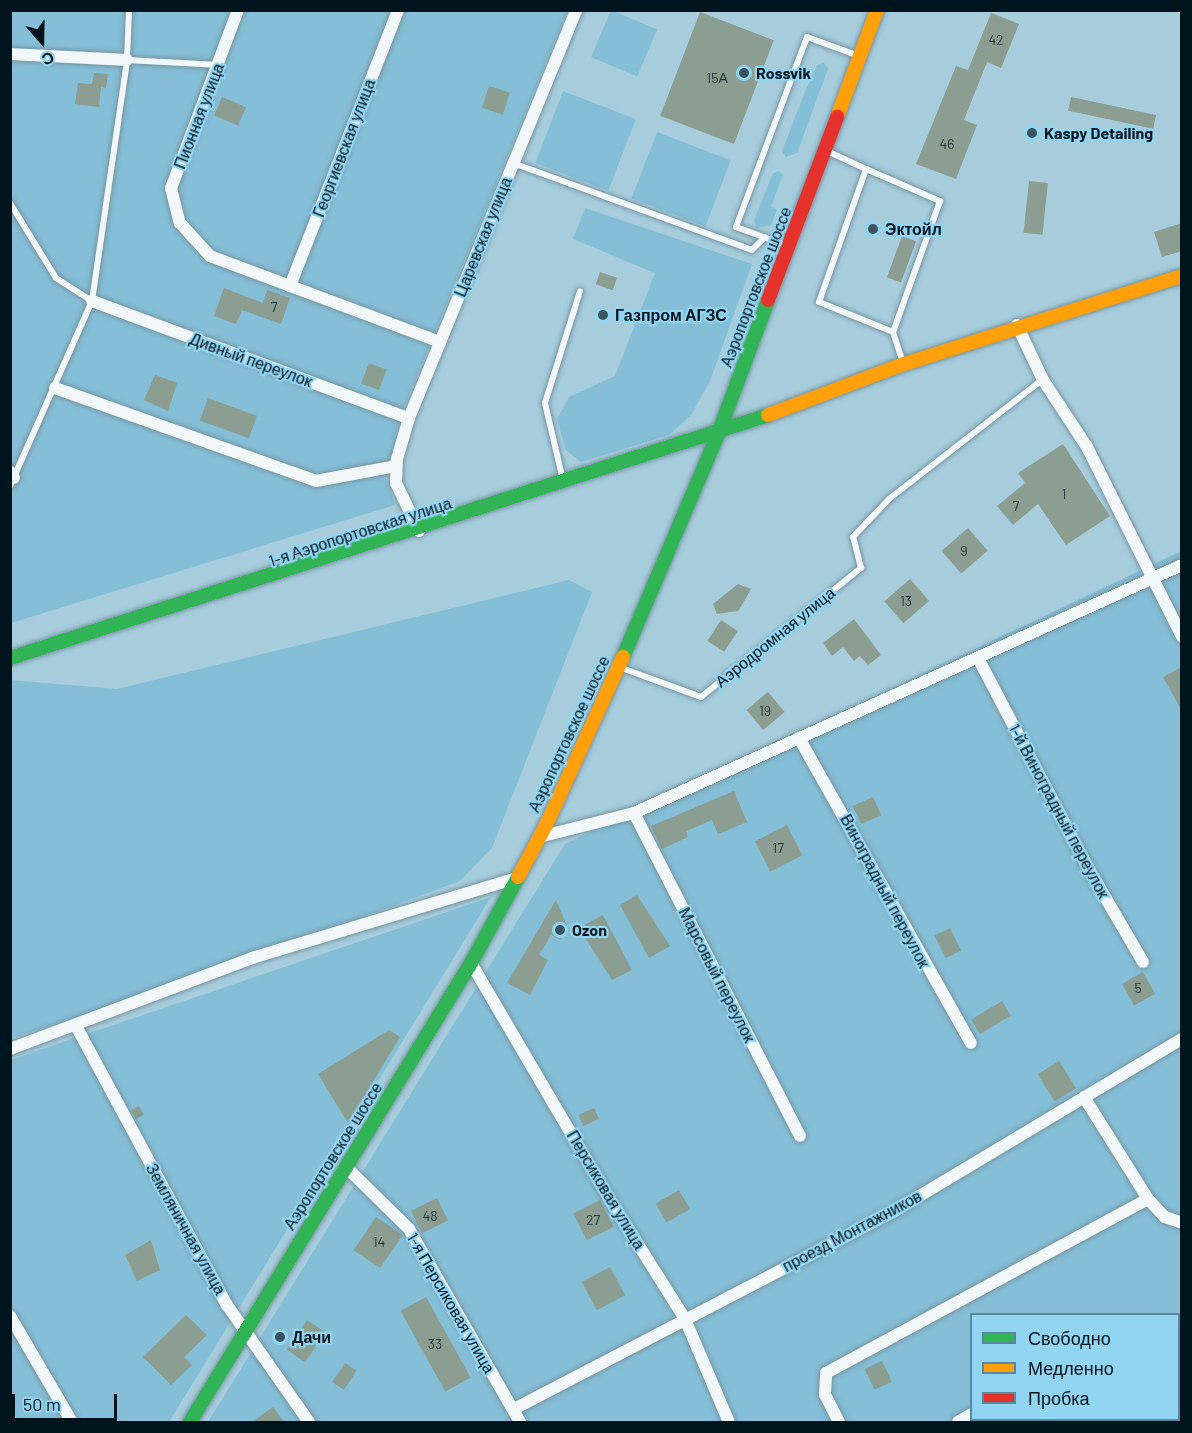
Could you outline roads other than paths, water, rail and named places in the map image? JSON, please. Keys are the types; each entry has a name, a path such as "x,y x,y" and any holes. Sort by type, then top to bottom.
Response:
{"main road":[{"name":"Аэропортовское шоссе","path":"190,1422 471,963 539,837 619,667 718,434 877,10"},
{"name":"1-я Аэропортовская улица","path":"10,658 419,531 562,480 718,434 903,363 1017,325 1182,276"}],"street":[{"name":"Пионная улица","path":"238,10 171,188 180,223 210,256 290,286"},
{"name":"Георгиевская улица","path":"290,286 398,10"},
{"name":"Царевская улица","path":"419,531 396,483 396,466 409,418 576,10"},
{"path":"10,54 127,60"},
{"path":"290,286 440,342"},
{"name":"Дивный переулок","path":"92,301 409,418"},
{"path":"1017,325 1043,380 1087,447 1182,637"},
{"path":"55,388 316,481 396,466"},
{"path":"539,837 634,813 1152,581 1182,565"},
{"name":"1-й Виноградный переулок","path":"978,658 1091,873 1143,962"},
{"name":"Виноградный переулок","path":"799,738 873,863 945,1002 971,1043"},
{"name":"Марсовый переулок","path":"634,813 801,1136"},
{"path":"10,1049 252,958 517,878"},
{"name":"Персиковая улица","path":"471,963 612,1203 685,1319 729,1422"},
{"name":"Земляничная улица","path":"76,1026 228,1305 309,1422"},
{"name":"проезд Монтажников","path":"514,1409 896,1210 1182,1038"},
{"path":"1084,1097 1148,1199 1165,1217 1182,1223"},
{"name":"1-я Персиковая улица","path":"346,1167 409,1229 520,1422"},
{"path":"839,1422 825,1395 826,1372 1148,1199"},
{"path":"10,1316 72,1422"}],"lane":[{"path":"12,479 55,388 92,301 127,60 129,10"},
{"path":"789,246 736,227 807,37 860,56"},
{"path":"127,60 219,65"},
{"path":"825,150 940,201 894,332 903,363"},
{"path":"513,163 752,250 765,237"},
{"path":"866,169 819,302 894,332"},
{"path":"10,203 56,278 92,301"},
{"path":"562,480 544,404 580,291"},
{"name":"Аэродромная улица","path":"619,667 701,697 861,568 852,537 889,499 1043,380"}],"place":[{"name":"Rossvik","path":"744,73"},
{"name":"Kaspy Detailing","path":"1032,133"},
{"name":"Эктойл","path":"873,229"},
{"name":"Газпром АГЗС","path":"603,315"},
{"name":"Ozon","path":"560,930"},
{"name":"Дачи","path":"280,1337"}]}
